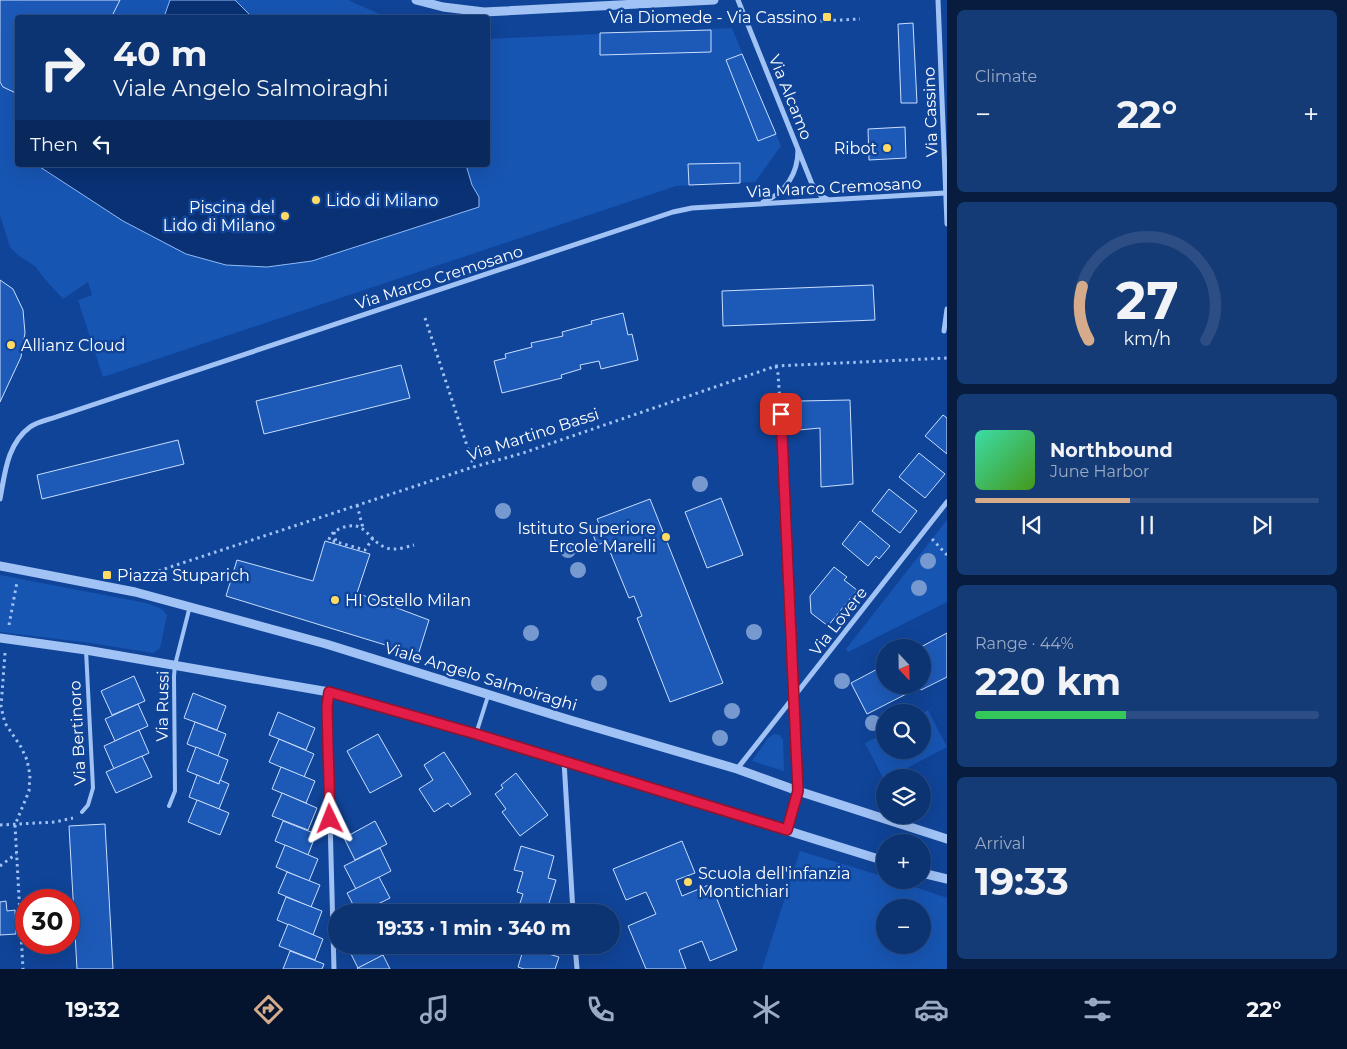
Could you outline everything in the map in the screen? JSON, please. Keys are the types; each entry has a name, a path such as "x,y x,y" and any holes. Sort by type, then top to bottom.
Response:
{"street":[{"path":"416,0 443,7 484,12 714,0"},
{"name":"Via Alcamo","path":"738,0 812,184 827,199"},
{"name":"Via Cassino","path":"938,0 947,224"},
{"path":"757,204 775,196 784,189 791,179 798,160 798,147"},
{"name":"Via Marco Cremosano","path":"0,499 9,456 16,439 32,426 674,212 692,208 946,193"},
{"path":"944,331 947,309"},
{"path":"781,414 798,791 787,830"},
{"name":"Via Lovere","path":"737,769 947,502"},
{"name":"Viale Angelo Salmoiraghi","path":"0,566 107,586 190,606 326,644 570,720 737,769 798,791 947,839"},
{"path":"4,635 329,692 476,734 876,858"},
{"path":"329,692 327,707 334,969"},
{"path":"564,761 573,904"},
{"path":"931,875 947,879"},
{"path":"575,954 576,969"}],"lane":[{"name":"Via Russi","path":"169,806 175,790 175,665 190,606"},
{"name":"Via Bertinoro","path":"82,812 88,805 93,788 86,650"},
{"path":"476,734 488,694"}],"path":[{"path":"801,22 860,19"},
{"path":"425,318 474,467"},
{"name":"Via Martino Bassi","path":"138,582 139,578 357,505 523,453 776,366 947,358"},
{"path":"776,366 781,414"},
{"path":"357,505 363,528"},
{"path":"373,538 365,550 329,540 334,532 349,526 358,526 363,528 384,547 391,549 414,545"},
{"path":"930,537 947,556"},
{"path":"4,635 17,578"},
{"path":"5,653 1,707 5,723 27,760 30,775 29,791 15,825 23,969"},
{"path":"0,825 66,820 82,812"},
{"path":"0,866 16,854"}],"shaded area":[{"name":"Lido di Milano","path":"0,0 348,0 382,15 15,15 15,167 490,167 490,39 732,28 781,146 755,182 676,186 103,377 78,300 92,295 88,282 63,299 36,267 10,247 0,215"},
{"path":"170,0 235,0 250,15 165,15"},
{"name":"Piscina del Lido di Milano","path":"40,167 467,167 472,185 479,197 479,207 312,261 267,267 226,265 186,254 123,221"},
{"path":"947,520 947,602 848,652 846,649"},
{"path":"0,575 146,603 162,609 167,615 160,648 153,653 0,632"},
{"path":"931,716 947,747 931,755"},
{"path":"774,734 780,735 783,740 784,771 752,761 768,738"},
{"path":"876,738 876,759 924,759 905,769 878,769 865,743"},
{"path":"800,851 876,874 876,889 920,889 947,898 947,969 762,969"}],"building":[{"path":"0,0 120,0 113,15 15,15 15,93 3,87 0,82"},
{"path":"913,23 917,103 901,103 898,24"},
{"path":"711,30 711,52 600,55 600,33"},
{"path":"742,54 776,134 758,141 726,60"},
{"path":"905,127 906,158 869,160 868,129"},
{"path":"740,163 740,183 689,185 688,164"},
{"name":"Allianz Cloud","path":"0,280 13,289 23,310 25,333 21,357 0,402"},
{"path":"873,285 875,320 723,326 722,291"},
{"path":"623,313 628,335 632,334 638,360 601,369 599,361 580,365 581,369 561,375 562,378 502,393 494,361 506,358 505,354 532,347 531,343 563,336 562,332 592,324 591,321"},
{"path":"401,365 410,398 264,434 256,401"},
{"path":"850,400 853,484 821,487 820,428 799,430 799,401"},
{"path":"943,415 947,418 947,454 925,436"},
{"path":"178,440 184,464 42,499 37,475"},
{"path":"919,453 945,474 925,498 899,477"},
{"path":"889,489 917,511 900,533 872,511"},
{"path":"721,498 743,555 707,568 685,512"},
{"path":"650,499 723,683 670,702 637,618 642,616 634,596 629,598 606,542 597,545 590,527 599,524 597,519"},
{"path":"860,521 890,546 879,559 876,556 868,566 842,544"},
{"path":"325,541 370,554 357,593 429,620 418,655 226,596 237,560 313,581"},
{"path":"834,567 847,577 844,580 857,590 828,626 811,613 810,596"},
{"path":"947,633 947,677 931,685 931,642"},
{"path":"876,670 876,694 906,694 887,704 876,704 876,709 867,714 851,683"},
{"path":"134,676 145,701 112,715 101,691"},
{"path":"193,693 226,706 217,730 184,718"},
{"path":"138,704 148,726 115,741 105,719"},
{"path":"278,712 315,728 306,750 269,735"},
{"path":"195,722 226,734 218,756 187,744"},
{"path":"139,730 149,753 114,769 104,746"},
{"path":"378,734 402,776 370,793 347,751"},
{"path":"279,739 314,754 304,777 269,762"},
{"path":"196,747 228,760 219,784 187,771"},
{"path":"444,752 471,794 451,807 448,803 434,812 419,789 433,780 424,765"},
{"path":"142,756 152,777 116,793 106,772"},
{"path":"281,767 315,781 306,803 272,789"},
{"path":"516,773 548,815 520,836 502,812 506,809 495,794 503,788 501,785"},
{"path":"197,775 219,784 220,780 229,784 219,809 189,797"},
{"path":"282,793 317,808 308,830 272,816"},
{"path":"197,800 229,813 220,835 188,822"},
{"path":"283,821 316,834 308,855 275,841"},
{"path":"375,821 387,844 355,860 344,838"},
{"path":"105,824 113,969 77,969 76,954 80,954 80,889 73,889 69,826"},
{"path":"682,841 695,873 676,880 682,896 711,884 737,950 710,961 702,941 679,950 686,969 646,969 628,926 656,914 646,892 626,900 613,869"},
{"path":"285,845 318,859 309,881 276,867"},
{"path":"521,846 554,856 548,878 556,880 549,903 551,904 520,904 523,894 517,892 523,872 514,870"},
{"path":"380,848 391,871 356,889 344,866"},
{"path":"287,872 320,885 311,907 278,893"},
{"path":"379,877 390,898 378,904 353,904 347,893"},
{"path":"286,897 322,911 313,935 277,920"},
{"path":"6,901 7,911 15,910 15,934 0,935 0,902"},
{"path":"288,924 323,939 315,960 279,946"},
{"path":"290,951 324,964 322,969 283,969"},
{"path":"351,954 385,954 358,968"},
{"path":"522,954 548,954 559,957 555,969 524,969 518,967"},
{"path":"383,955 390,969 357,969 358,968"}],"place":[{"name":"Via Diomede - Via Cassino","path":"827,17"},
{"name":"Ribot","path":"887,148"},
{"name":"Lido di Milano","path":"316,200"},
{"name":"Piscina del Lido di Milano","path":"285,216"},
{"name":"Allianz Cloud","path":"11,345"},
{"name":"Istituto Superiore Ercole Marelli","path":"666,537"},
{"name":"Piazza Stuparich","path":"107,575"},
{"name":"HI Ostello Milan","path":"335,600"},
{"name":"Scuola dell'infanzia Montichiari","path":"688,882"}],"route":[{"path":"330,819 327,707 329,692 476,734 787,830 798,791 781,414"}]}
